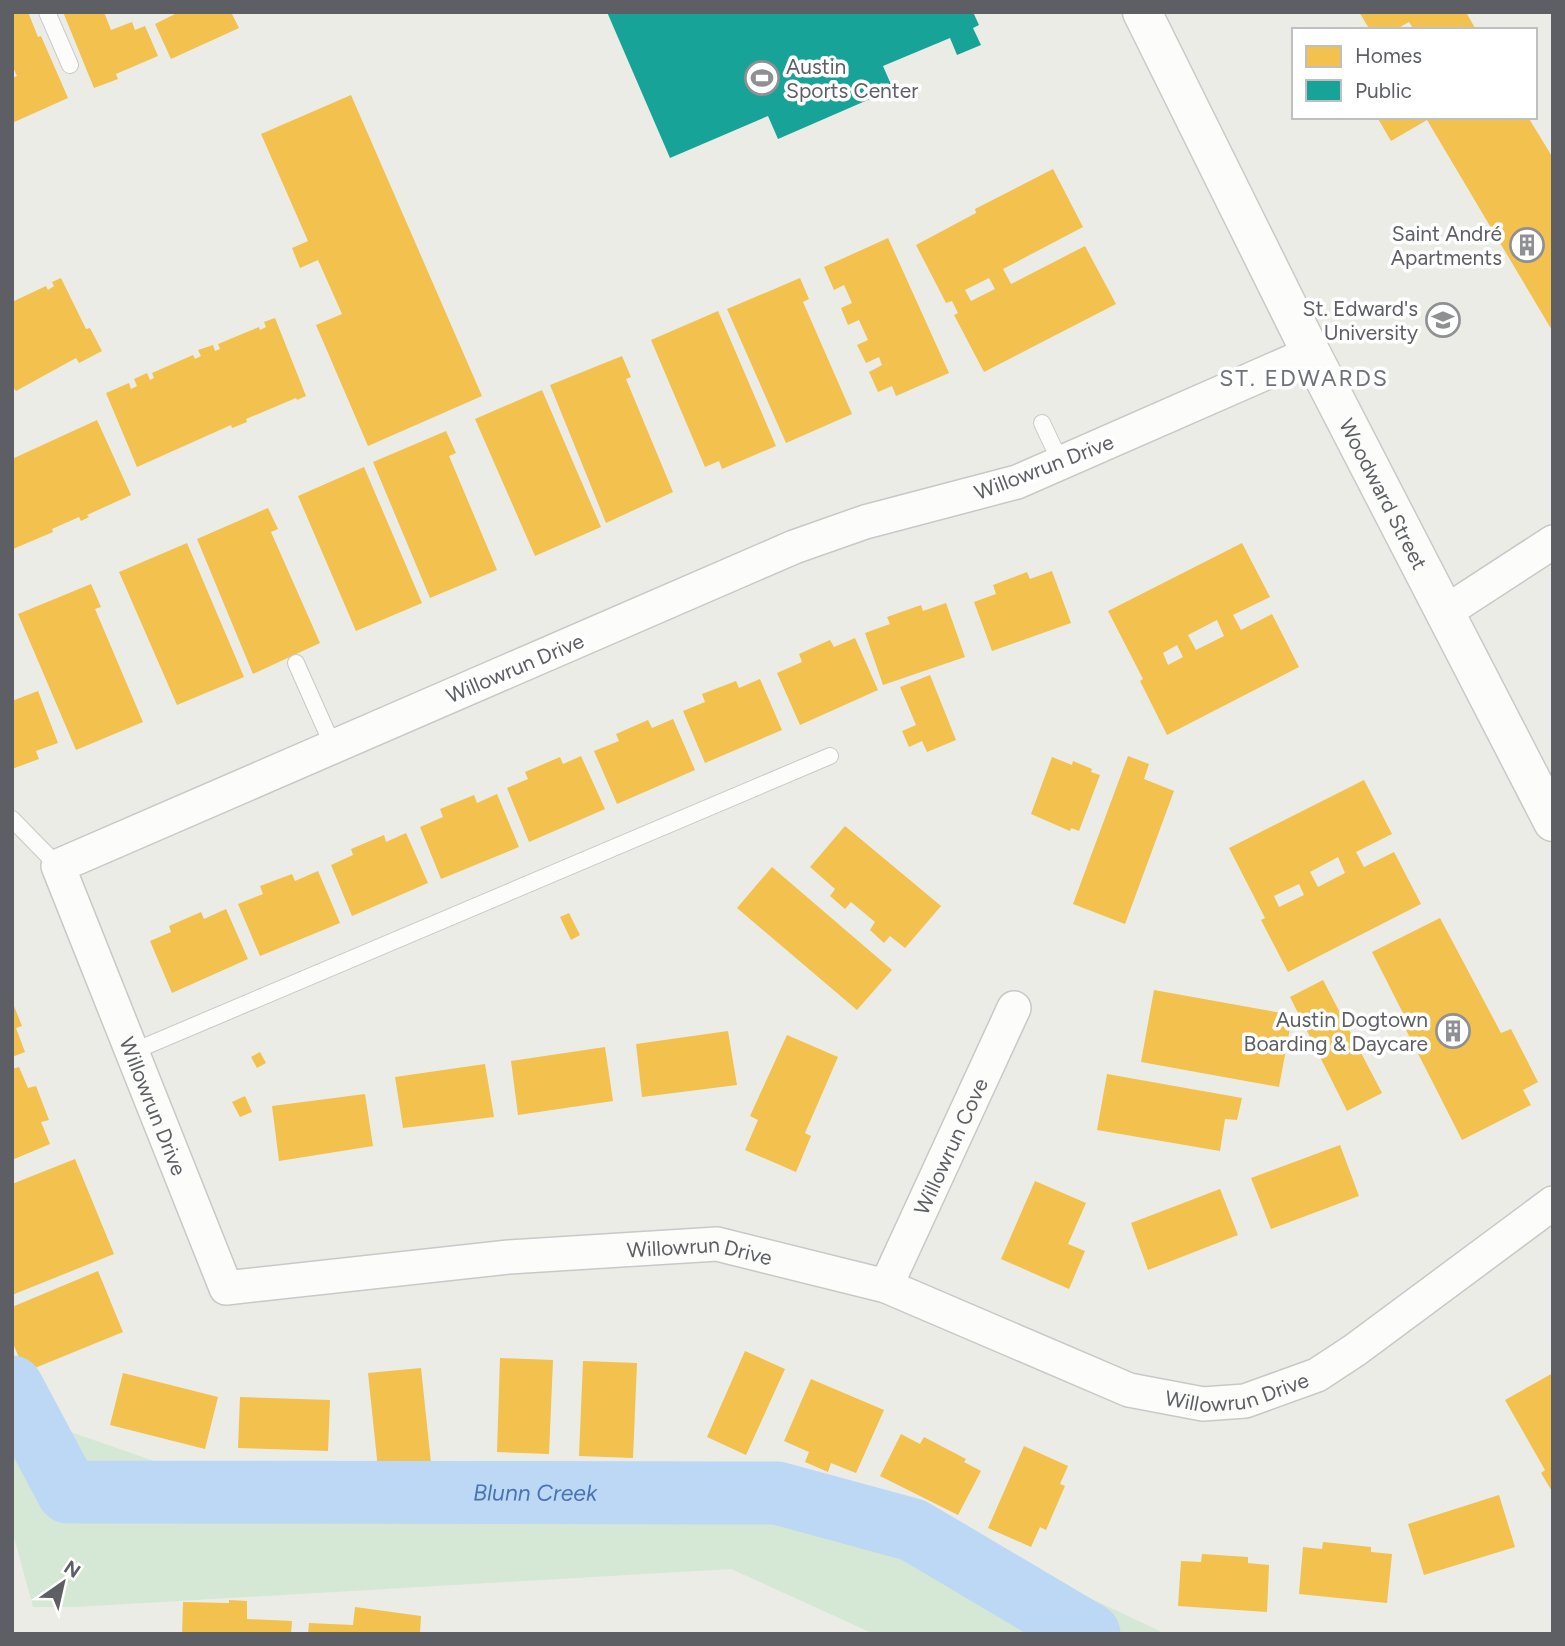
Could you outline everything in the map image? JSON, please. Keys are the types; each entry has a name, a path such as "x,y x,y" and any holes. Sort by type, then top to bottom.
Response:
{"street":[{"name":"Woodward Street","path":"1142,12 1311,353 1553,822"},
{"name":"Willowrun Drive","path":"1311,353 1017,482 865,522 794,547 58,866 226,1288 509,1257 717,1244 886,1286 1129,1390 1203,1404 1245,1401 1317,1375 1355,1350 1553,1203"},
{"path":"1444,613 1553,542"},
{"name":"Willowrun Cove","path":"886,1286 1014,1008"}],"lane":[{"path":"47,12 70,65"},
{"path":"1042,423 1061,463"},
{"path":"296,663 333,746"},
{"path":"132,1052 830,756"},
{"path":"12,819 58,866"}],"green space":[{"path":"12,1355 48,1424 174,1468 749,1480 813,1491 921,1518 1166,1634 874,1634 731,1569 76,1607 33,1607 12,1530"}],"building: Homes":[{"path":"12,12 28,12 68,98 12,123 12,78 17,76 12,65"},
{"path":"63,12 104,12 111,30 132,22 135,30 145,26 158,56 116,74 118,79 94,88"},
{"path":"179,12 231,12 239,28 171,59 155,24"},
{"path":"1359,12 1466,12 1475,28 1413,28 1409,22 1398,28 1369,28"},
{"path":"351,95 482,396 368,446 316,325 342,314 318,260 300,268 292,248 308,241 261,134"},
{"name":"Saint André Apartments","path":"1378,119 1529,119 1553,158 1553,332 1427,120 1391,141"},
{"path":"1053,169 1083,227 1003,269 1011,284 1085,246 1116,304 984,372 954,315 958,313 952,301 946,303 916,245 976,213 975,209","holes":["989,278 995,289 971,301 965,290"]},
{"path":"888,238 949,373 896,396 892,386 878,392 869,372 882,365 879,357 866,363 857,345 868,340 859,320 848,325 841,308 852,303 844,285 834,290 824,267"},
{"path":"61,278 86,329 90,328 102,351 79,363 76,358 16,391 12,386 12,302 46,286 48,290 54,286 52,282"},
{"path":"800,278 809,299 803,302 852,414 786,443 727,309"},
{"path":"718,311 776,446 722,469 719,461 705,467 651,340"},
{"path":"275,318 306,396 246,419 247,422 232,428 231,425 137,467 106,393 129,383 131,389 137,386 134,379 147,373 150,380 154,378 152,373 193,355 195,359 201,356 198,350 213,345 215,351 220,349 218,344 259,327 260,330 266,327 264,322"},
{"path":"622,356 631,377 626,379 673,492 606,523 550,385"},
{"path":"542,390 601,527 535,556 475,419"},
{"path":"97,420 131,495 87,515 89,517 81,521 79,517 52,529 53,532 13,549 12,459"},
{"path":"446,431 456,453 449,456 497,570 430,598 373,462"},
{"path":"364,467 422,603 356,631 298,496"},
{"path":"268,508 278,529 271,532 320,643 253,674 197,539"},
{"path":"187,543 244,677 177,705 119,572"},
{"path":"1242,543 1270,597 1233,615 1241,630 1272,614 1299,667 1167,735 1140,681 1143,679 1108,611","holes":["1217,620 1224,636 1196,650 1188,635","1177,645 1183,657 1168,665 1163,653"]},
{"path":"1052,571 1071,623 992,651 974,602 996,594 993,585 1027,572 1030,579"},
{"path":"91,584 101,607 95,609 143,722 76,750 18,614"},
{"path":"946,603 965,657 883,685 865,633 890,624 887,617 921,605 923,611"},
{"path":"855,638 878,690 800,725 777,673 802,662 799,654 830,640 834,647"},
{"path":"930,675 956,740 927,752 922,741 909,747 902,731 916,725 900,687"},
{"path":"760,679 782,730 705,763 683,711 705,702 702,694 736,681 739,688"},
{"path":"38,691 58,743 36,751 39,759 12,769 12,701"},
{"path":"673,719 695,770 617,804 594,751 619,741 616,734 648,720 652,728"},
{"path":"581,756 605,809 529,842 507,788 528,779 525,772 560,757 563,764"},
{"path":"1128,756 1149,764 1144,779 1174,791 1125,924 1073,904"},
{"path":"1052,757 1072,765 1073,761 1100,775 1079,831 1071,828 1070,831 1031,814"},
{"path":"1364,780 1392,834 1356,852 1364,867 1394,852 1421,904 1288,972 1261,920 1265,918 1229,848","holes":["1338,857 1345,873 1318,887 1310,872","1299,884 1304,895 1279,907 1274,896"]},
{"path":"497,794 519,847 441,879 420,827 443,817 440,809 474,795 477,803"},
{"path":"845,826 941,906 905,948 890,936 884,943 870,930 875,922 851,902 845,909 830,896 835,889 810,867"},
{"path":"406,833 428,883 352,916 331,865 353,855 351,849 384,835 386,842"},
{"path":"772,867 892,970 857,1010 737,908"},
{"path":"318,871 340,923 260,956 238,904 263,894 260,886 292,874 295,881"},
{"path":"226,909 248,959 172,993 150,941 171,932 169,926 201,912 204,919"},
{"path":"569,913 580,935 571,940 560,917"},
{"name":"Austin Dogtown Boarding & Daycare","path":"1440,918 1501,1033 1511,1029 1538,1082 1523,1090 1531,1105 1462,1140 1404,1026 1408,1023 1372,952"},
{"path":"1323,980 1382,1093 1347,1111 1290,997"},
{"path":"1154,990 1287,1014 1285,1022 1291,1023 1279,1087 1141,1062"},
{"path":"12,1001 22,1026 16,1028 25,1052 12,1057"},
{"path":"728,1031 737,1085 642,1097 636,1044"},
{"path":"787,1035 838,1057 805,1133 811,1136 796,1172 745,1150 758,1120 750,1116"},
{"path":"605,1047 613,1101 518,1115 511,1061"},
{"path":"260,1052 266,1063 257,1068 251,1057"},
{"path":"485,1064 494,1117 403,1128 395,1077"},
{"path":"19,1067 28,1088 36,1086 49,1120 41,1122 50,1144 12,1160 12,1069"},
{"path":"1107,1074 1242,1098 1237,1120 1225,1119 1220,1151 1097,1130"},
{"path":"365,1094 373,1146 279,1161 272,1106"},
{"path":"245,1096 252,1112 240,1117 232,1102"},
{"path":"1340,1145 1359,1196 1271,1229 1251,1178"},
{"path":"75,1159 114,1254 12,1295 12,1184"},
{"path":"1035,1181 1086,1203 1068,1244 1085,1251 1069,1289 1001,1259"},
{"path":"1220,1189 1238,1235 1148,1270 1131,1223"},
{"path":"98,1271 123,1332 25,1372 12,1341 12,1307"},
{"path":"745,1351 785,1369 746,1455 707,1437"},
{"path":"500,1358 553,1360 549,1454 497,1452"},
{"path":"583,1361 637,1363 633,1458 579,1456"},
{"path":"421,1368 431,1463 378,1469 368,1373"},
{"path":"123,1373 218,1397 205,1449 110,1425"},
{"path":"1553,1373 1553,1493 1541,1473 1545,1470 1505,1400"},
{"path":"811,1379 884,1410 856,1473 831,1463 828,1472 805,1462 809,1452 784,1441"},
{"path":"240,1397 330,1400 328,1451 238,1448"},
{"path":"901,1434 920,1444 924,1437 966,1459 964,1462 981,1471 958,1515 880,1476"},
{"path":"1024,1446 1068,1466 1060,1484 1065,1486 1046,1530 1040,1527 1031,1547 988,1528"},
{"path":"1499,1495 1515,1547 1424,1575 1408,1524"},
{"path":"1323,1542 1371,1547 1371,1552 1392,1554 1387,1603 1299,1594 1303,1547 1322,1549"},
{"path":"1202,1554 1248,1557 1248,1563 1269,1565 1267,1612 1178,1606 1181,1561 1201,1562"},
{"path":"229,1600 247,1601 247,1619 292,1621 291,1634 182,1634 183,1602 229,1603"},
{"path":"355,1607 421,1616 420,1634 308,1634 309,1623 353,1625"}],"building: Public":[{"name":"Austin Sports Center","path":"607,12 973,12 979,25 973,28 981,45 957,55 950,38 883,66 893,89 778,139 768,116 670,158"}],"waterway":[{"name":"Blunn Creek","path":"12,1387 68,1492 777,1493 913,1530 1089,1634"}],"place":[{"name":"Austin Sports Center","path":"762,78"},
{"name":"Saint André Apartments","path":"1527,245"},
{"name":"St. Edward's University","path":"1443,320"},
{"name":"Austin Dogtown Boarding & Daycare","path":"1453,1031"}],"district":[{"name":"ST. EDWARDS","path":"1304,378"}]}
